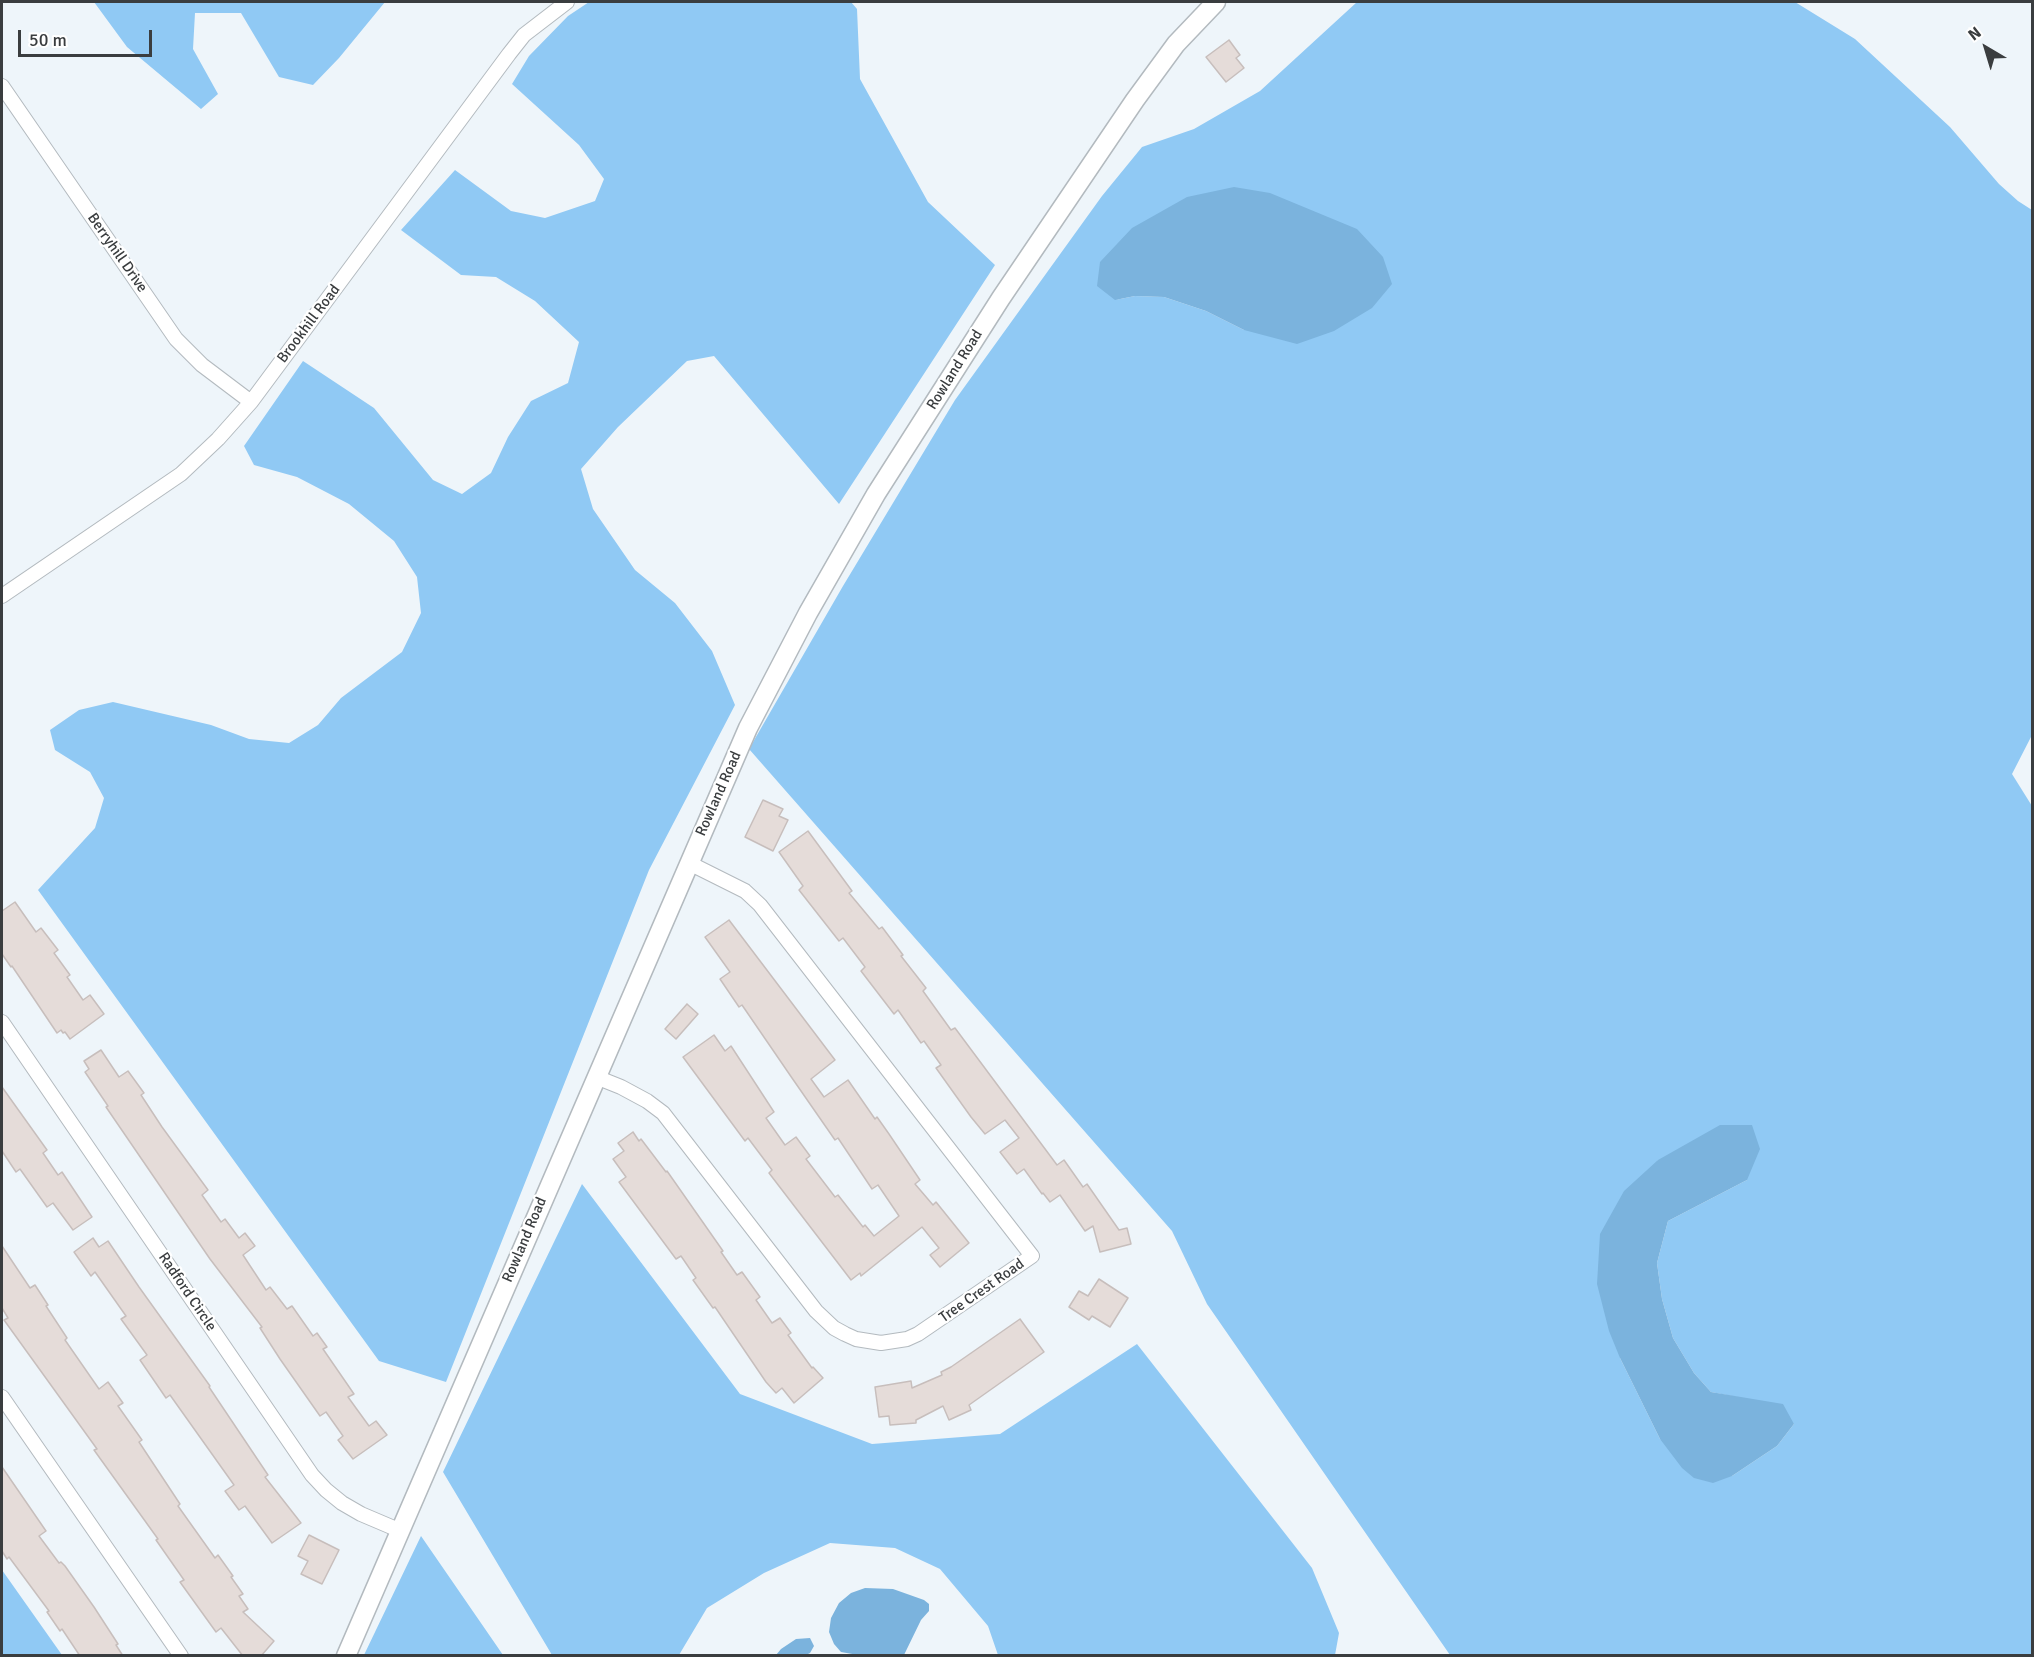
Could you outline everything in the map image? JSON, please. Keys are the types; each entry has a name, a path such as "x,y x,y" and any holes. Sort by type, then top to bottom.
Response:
{"street":[{"name":"Brookhill Road","path":"2,596 181,474 218,439 251,402 524,35 567,2"},
{"name":"Rowland Road","path":"346,1656 748,728 808,613 876,494 1001,298 1135,100 1176,44 1216,2"},
{"name":"Berryhill Drive","path":"2,86 177,339 202,365 251,402"},
{"name":"Tree Crest Road","path":"596,1077 621,1087 663,1113 816,1311 834,1328 845,1334 881,1343 906,1339 918,1334 1032,1256 760,905 745,891 689,863"},
{"name":"Radford Circle","path":"2,1022 312,1475 342,1503 401,1531"},
{"path":"2,1397 181,1656"}],"shaded area":[{"path":"94,2 385,2 339,58 313,85 279,77 241,13 195,13 193,49 218,94 201,109 127,47"},
{"path":"589,2 851,2 857,9 860,79 928,202 995,265 839,504 714,356 687,361 618,427 581,469 593,509 635,570 675,603 712,651 735,705 649,870 446,1382 379,1361 38,890 95,828 104,798 90,772 55,750 50,730 79,710 113,702 211,725 249,739 289,743 318,725 341,698 402,652 421,613 417,577 394,541 349,504 297,477 254,465 244,446 303,361 374,408 433,480 462,494 491,473 508,437 531,401 568,383 579,342 535,301 496,277 461,275 401,230 455,170 511,211 545,218 595,201 604,179 579,145 512,84 529,56 568,16"},
{"path":"1357,2 1795,2 1855,39 1950,127 1999,184 2032,210 2032,735 2012,774 2032,806 2032,1655 1450,1655 1207,1304 1172,1231 749,749 843,586 955,400 1102,196 1142,147 1194,129 1260,91","holes":["1357,229 1244,330 1206,311 1164,297 1135,296 1115,300","1658,1160 1747,1180 1668,1221 1657,1263 1662,1299 1673,1338 1694,1373 1711,1392 1737,1397 1794,1424 1777,1446 1732,1476 1660,1439 1620,1358"]},
{"path":"1234,187 1270,193 1357,229 1383,257 1392,284 1372,308 1334,331 1297,344 1244,330 1206,311 1164,297 1135,296 1115,300 1097,286 1100,262 1132,228 1187,197"},
{"path":"1720,1125 1752,1125 1760,1149 1747,1180 1668,1221 1657,1263 1662,1299 1673,1338 1694,1373 1711,1392 1783,1404 1794,1424 1777,1446 1732,1476 1713,1483 1694,1478 1682,1468 1660,1439 1609,1331 1597,1284 1600,1234 1624,1191 1658,1160"},
{"path":"582,1184 740,1394 872,1444 1000,1434 1137,1344 1312,1568 1339,1633 1335,1655 998,1655 988,1626 940,1569 895,1548 830,1543 764,1573 707,1608 679,1655 552,1655 443,1472"},
{"path":"421,1536 503,1655 364,1655"},
{"path":"2,1570 62,1655 2,1655"},
{"path":"865,1588 893,1589 929,1604 929,1611 921,1620 904,1655 858,1655 841,1652 834,1644 829,1632 831,1618 839,1603 851,1593"},
{"path":"810,1638 814,1646 806,1655 776,1655 796,1639"}],"building":[{"path":"1229,40 1240,55 1236,58 1244,68 1226,82 1206,57"},
{"path":"763,800 783,809 779,816 788,820 773,851 745,837"},
{"path":"808,831 852,891 849,893 879,929 882,927 903,955 901,956 926,988 923,991 951,1030 955,1028 1057,1165 1064,1160 1083,1187 1087,1184 1119,1230 1127,1228 1131,1244 1100,1252 1093,1226 1085,1231 1060,1195 1050,1202 1024,1169 1017,1174 1000,1152 1019,1138 1005,1120 985,1134 971,1117 936,1068 941,1065 924,1041 921,1043 898,1010 894,1014 861,971 865,967 843,938 839,941 799,890 803,886 779,852"},
{"path":"15,902 36,932 41,928 58,950 54,953 70,975 67,977 83,1000 90,995 104,1014 70,1039 61,1030 57,1033 2,954 2,911"},
{"path":"729,920 835,1060 811,1079 824,1097 848,1080 875,1119 877,1117 920,1180 915,1184 933,1205 936,1202 969,1243 940,1267 930,1255 939,1248 922,1227 861,1276 860,1273 851,1280 769,1173 772,1170 748,1138 745,1141 683,1057 714,1035 725,1051 731,1046 774,1112 766,1118 785,1145 796,1137 810,1156 806,1159 835,1197 838,1195 863,1227 865,1225 874,1236 899,1216 878,1185 872,1189 838,1138 835,1140 742,1005 739,1007 720,979 730,972 705,937"},
{"path":"687,1004 698,1014 676,1039 665,1029"},
{"path":"101,1050 119,1077 128,1071 144,1093 141,1095 162,1127 208,1190 202,1195 221,1222 225,1219 239,1238 245,1233 255,1246 243,1255 266,1290 270,1287 287,1309 292,1306 313,1336 317,1333 327,1347 323,1349 354,1394 348,1397 369,1426 376,1421 387,1435 353,1459 338,1440 343,1436 326,1412 320,1416 280,1359 260,1328 262,1327 210,1259 106,1107 108,1106 85,1072 89,1069 84,1061"},
{"path":"2,1087 47,1150 43,1153 58,1175 62,1172 92,1217 73,1230 53,1203 47,1207 20,1169 16,1172 2,1151"},
{"path":"633,1132 667,1171 737,1275 742,1272 760,1297 756,1300 772,1323 780,1318 791,1333 788,1335 812,1368 823,1378 794,1403 782,1388 776,1393 766,1382 715,1307 713,1308 693,1280 696,1278 681,1256 676,1259 619,1182 626,1177 613,1159 624,1151 618,1143"},
{"path":"93,1238 99,1247 108,1241 210,1386 268,1475 265,1477 301,1523 272,1543 245,1506 239,1510 225,1491 234,1485 170,1395 166,1398 140,1360 147,1355 121,1319 126,1316 95,1272 91,1276 74,1252"},
{"path":"2,1246 30,1288 35,1285 67,1338 65,1340 99,1389 108,1382 123,1403 118,1406 142,1440 139,1442 180,1504 178,1506 215,1558 218,1555 233,1576 231,1577 243,1594 239,1596 248,1609 243,1612 274,1641 261,1656 243,1656 221,1628 216,1632 180,1582 184,1580 156,1540 158,1539 94,1450 97,1449 4,1320 8,1318 2,1308"},
{"path":"1099,1279 1128,1298 1110,1327 1092,1316 1089,1320 1069,1307 1079,1291 1088,1296"},
{"path":"1020,1319 1044,1352 969,1405 971,1410 949,1420 943,1406 916,1420 916,1423 890,1425 889,1416 879,1417 875,1387 911,1381 912,1388 942,1375 941,1372"},
{"path":"2,1467 46,1531 39,1536 59,1563 65,1566 94,1607 118,1644 116,1645 123,1656 80,1656 9,1557 7,1559 2,1551"},
{"path":"309,1535 339,1550 322,1584 301,1574 308,1561 298,1556"}]}
